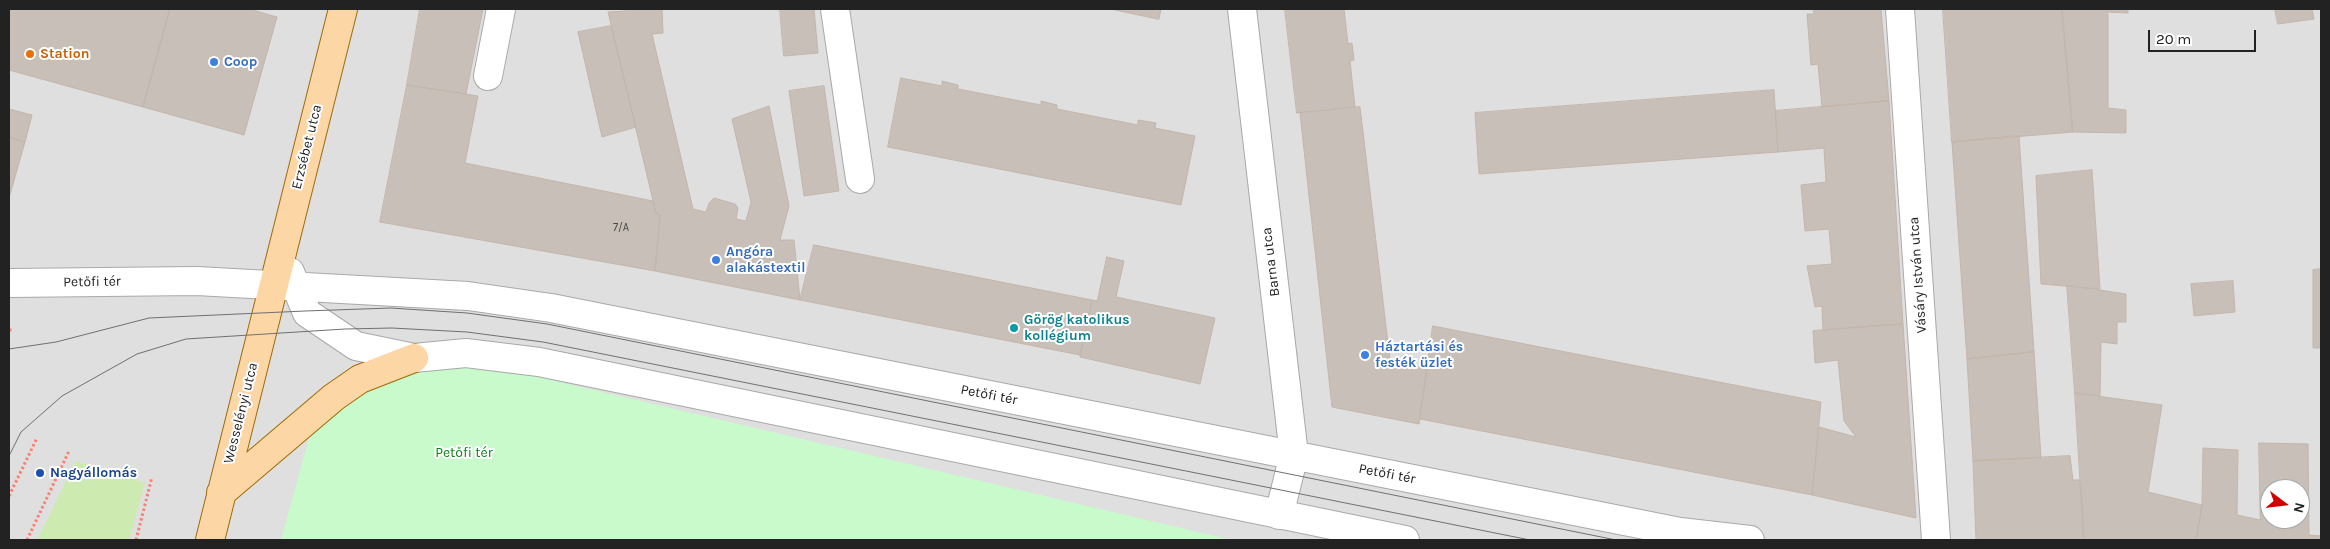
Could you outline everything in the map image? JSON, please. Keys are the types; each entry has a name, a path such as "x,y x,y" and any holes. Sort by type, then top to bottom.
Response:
{"main road":[{"name":"Erzsébet utca","path":"284,286 293,203 343,9"},
{"name":"Wesselényi utca","path":"210,540 221,493 284,286"},
{"path":"221,493 334,397 360,379 414,358"}],"street":[{"path":"488,76 501,9"},
{"path":"835,9 860,178"},
{"name":"Barna utca","path":"1242,9 1294,456 1279,515"},
{"name":"Vásáry István utca","path":"1900,9 1936,540"},
{"name":"Petőfi tér","path":"9,283 197,281 468,296 551,308 1294,456 1679,536 1750,540"},
{"path":"284,286 306,313 356,346 414,358 466,353 539,362 1405,540"}],"path":[{"path":"9,496 37,438"},
{"path":"27,540 69,451"},
{"path":"136,540 152,477"}],"shaded area":[{"path":"9,9 2321,9 2321,540 9,540"}],"green space":[{"name":"Petőfi tér","path":"463,364 534,376 1232,540 281,540 311,431 360,393 414,374"},
{"path":"76,461 145,483 129,540 37,540"}],"building":[{"path":"9,9 170,9 143,107 9,70"},
{"path":"170,9 249,9 277,17 244,135 143,107"},
{"path":"420,9 483,9 466,94 407,85"},
{"path":"626,9 662,9 663,33 652,34 693,209 706,212 709,203 714,198 735,204 738,208 736,219 746,221 751,202 732,119 769,106 789,206 780,240 794,240 800,300 655,271 660,215 656,213 608,12 626,11"},
{"path":"780,9 814,9 818,53 784,56"},
{"path":"1111,9 1161,9 1159,19"},
{"path":"1285,9 1344,9 1348,44 1352,43 1354,60 1350,61 1355,107 1297,113"},
{"path":"1813,9 1881,9 1889,101 1822,107 1818,64 1811,65 1807,14 1814,14"},
{"path":"1943,9 2062,9 2073,132 1952,142"},
{"path":"2062,9 2128,9 2128,13 2108,12 2108,108 2126,110 2126,133 2073,132"},
{"path":"2275,9 2312,9 2314,19 2278,24"},
{"path":"611,26 636,127 602,137 578,32"},
{"path":"901,78 942,86 942,81 958,85 958,89 1041,105 1041,101 1057,105 1057,109 1138,125 1138,120 1156,123 1155,128 1195,136 1181,205 888,147"},
{"path":"407,85 478,96 465,163 653,201 656,213 660,215 655,271 380,222"},
{"path":"824,86 839,191 804,196 789,91"},
{"path":"1774,90 1778,152 1479,174 1475,113"},
{"path":"1889,101 1903,324 1823,330 1822,306 1815,307 1807,266 1832,264 1829,229 1805,231 1801,185 1826,182 1824,148 1778,152 1775,111"},
{"path":"1360,107 1390,360 1427,369 1419,424 1332,407 1300,113"},
{"path":"9,109 32,115 25,142 9,137"},
{"path":"2019,136 2034,352 1967,359 1952,142"},
{"path":"9,137 25,142 9,198"},
{"path":"2092,170 2100,289 2041,284 2036,176"},
{"name":"Görög katolikus kollégium","path":"814,245 1092,300 1080,355 800,300"},
{"path":"1107,257 1124,261 1116,297 1215,318 1200,384 1080,357 1092,300 1097,301"},
{"path":"2321,269 2321,348 2313,348 2313,270"},
{"path":"2233,281 2235,312 2194,316 2191,284"},
{"path":"2067,285 2126,294 2126,322 2117,322 2117,344 2101,342 2100,396 2075,393"},
{"path":"1903,324 1916,518 1812,495 1819,427 1856,437 1844,421 1838,360 1815,363 1813,331"},
{"path":"1433,326 1821,402 1812,495 1420,419"},
{"path":"2034,352 2041,458 1973,461 1967,359"},
{"path":"2075,393 2162,405 2148,492 2202,505 2196,540 2084,540"},
{"path":"2259,443 2308,444 2308,479 2260,479 2260,520"},
{"path":"2203,448 2238,450 2237,515 2260,520 2260,529 2309,529 2309,535 2321,536 2321,540 2196,540 2202,505"},
{"path":"2070,456 2073,480 2081,480 2084,540 1976,540 1973,461"}],"tram line":[{"path":"9,349 56,342 149,318 391,308 467,313 547,324 1616,540"},
{"path":"9,456 21,432 62,396 137,354 186,339 345,329 392,328 467,332 543,342 1530,540"}],"place":[{"name":"Station","path":"30,54"},
{"name":"Coop","path":"214,62"},
{"name":"Angóra alakástextil","path":"716,260"},
{"name":"Görög katolikus kollégium","path":"1014,328"},
{"name":"Háztartási és festék üzlet","path":"1365,355"},
{"name":"Nagyállomás","path":"40,473"}]}
